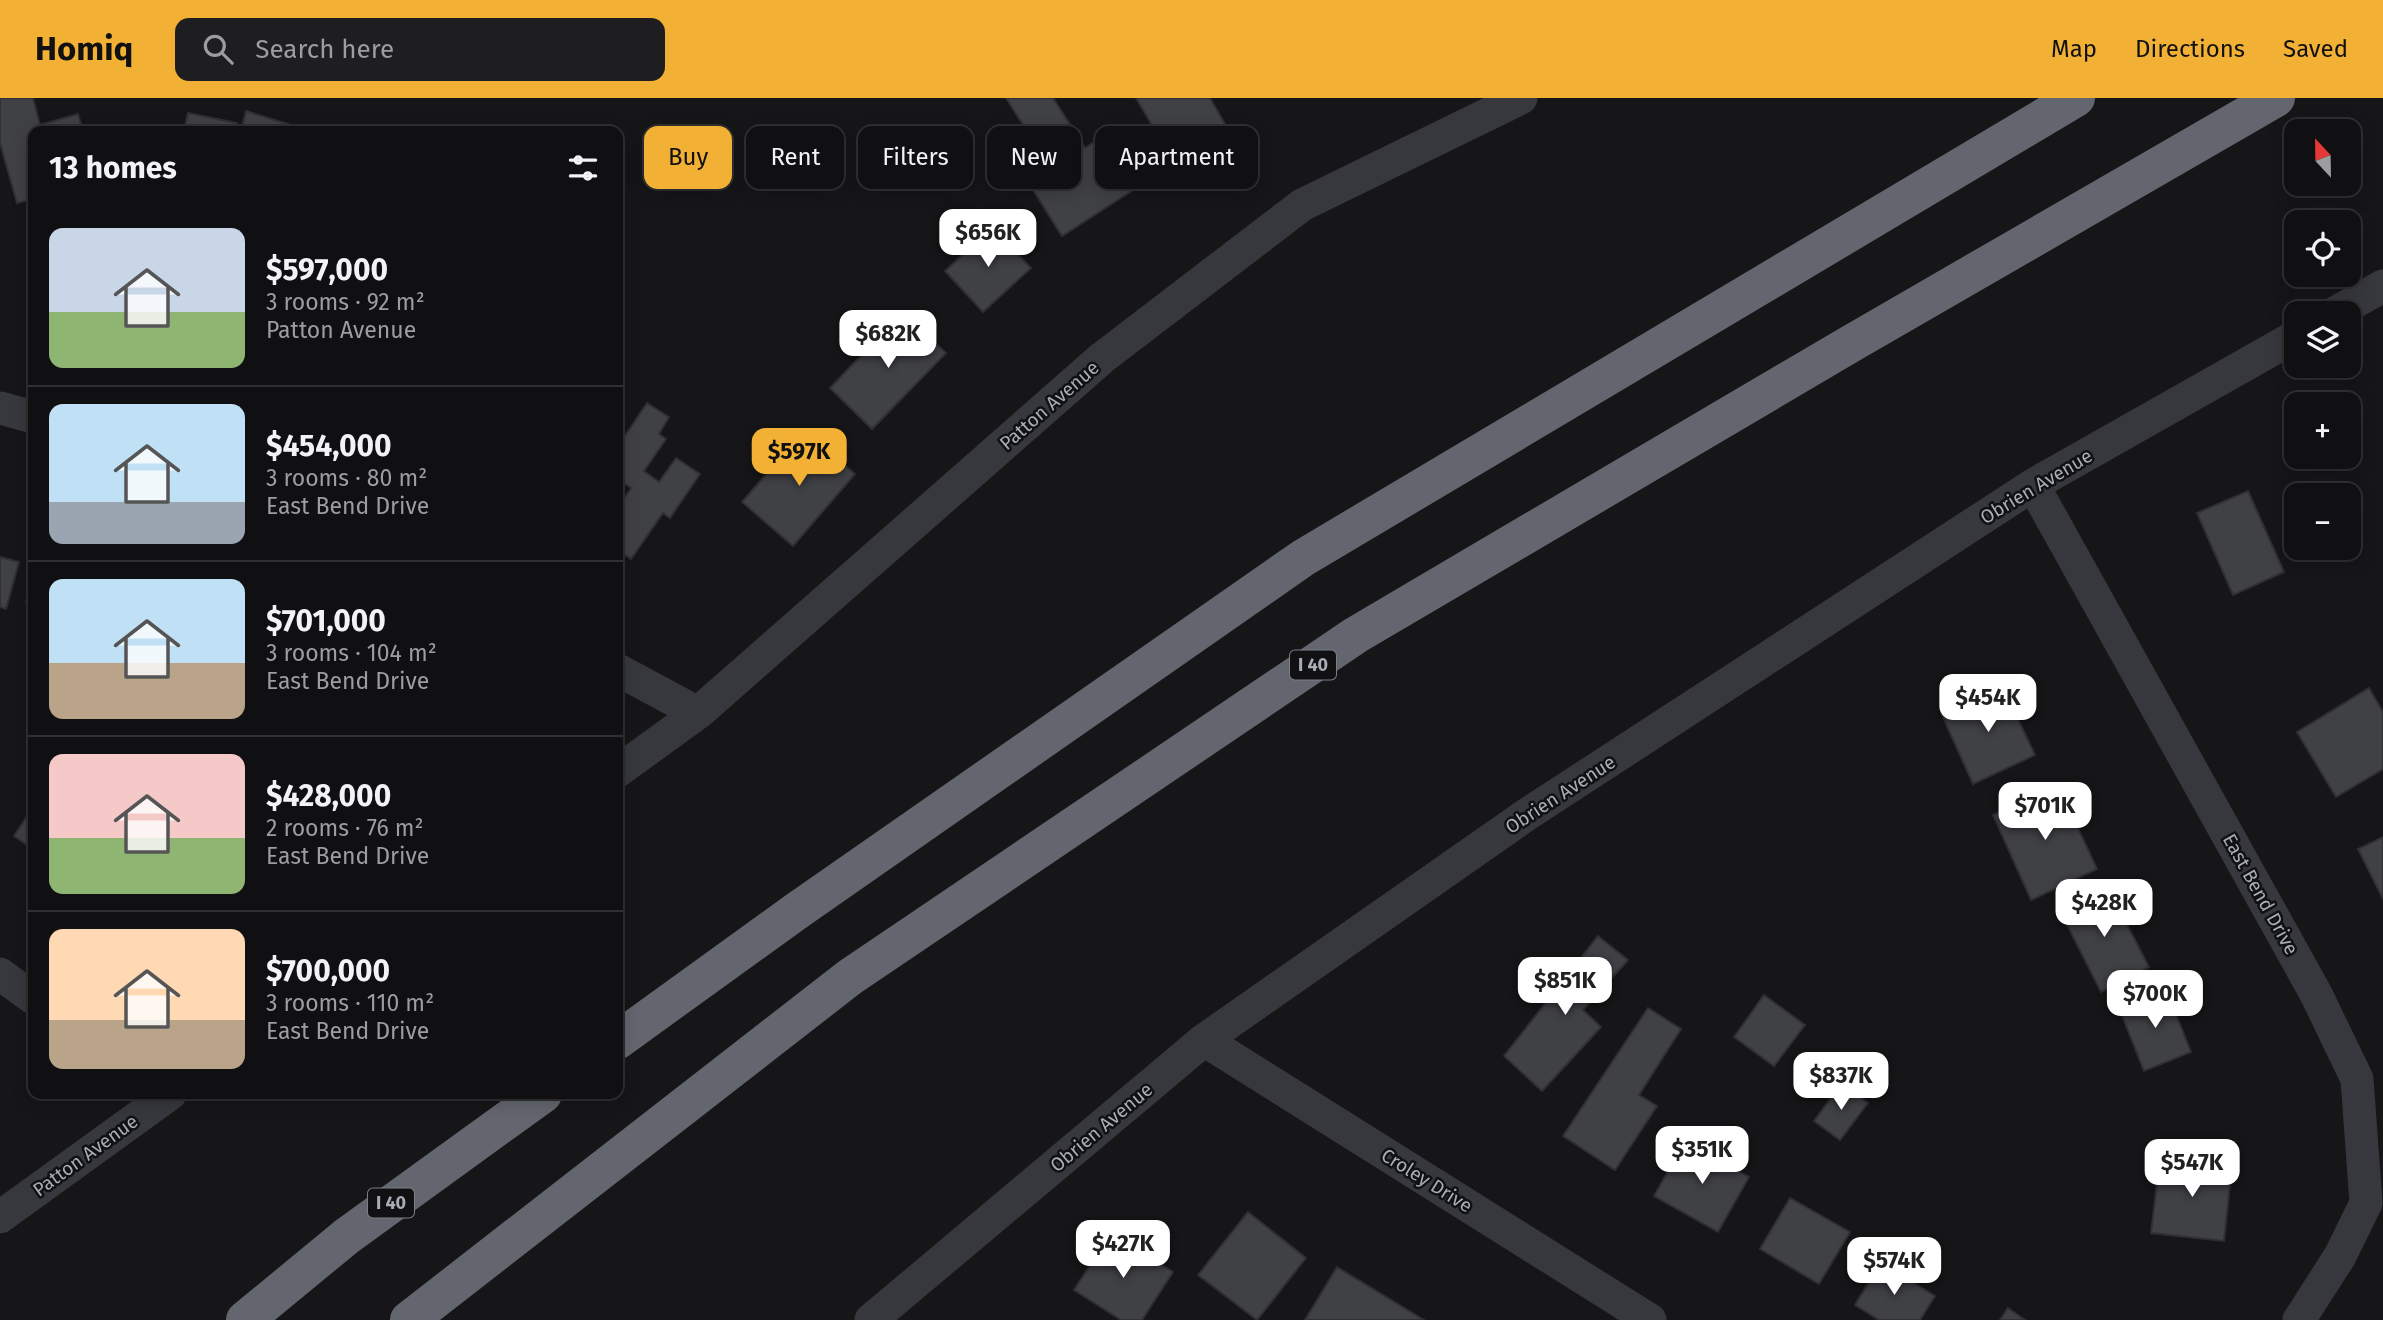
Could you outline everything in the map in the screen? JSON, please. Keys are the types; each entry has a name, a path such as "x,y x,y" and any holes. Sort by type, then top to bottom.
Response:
{"highway":[{"path":"623,1036 797,910 1303,558 2076,98"},
{"name":"I 40","path":"409,1320 850,977 1356,635 1852,343 2276,98"},
{"name":"I 40","path":"245,1320 347,1236 536,1099"}],"street":[{"name":"Patton Avenue","path":"623,767 698,713 1102,358 1302,205 1521,98"},
{"path":"2356,301 2383,286"},
{"name":"Obrien Avenue","path":"871,1320 1204,1040 1526,815 2033,485 2284,343"},
{"path":"0,408 28,416"},
{"name":"East Bend Drive","path":"2033,485 2316,995 2357,1079 2366,1203 2340,1256 2299,1320"},
{"path":"623,673 698,713"},
{"path":"0,974 28,994"},
{"name":"Croley Drive","path":"1204,1040 1650,1320"},
{"name":"Patton Avenue","path":"0,1217 163,1099"}],"building":[{"path":"0,98 33,98 40,125 78,114 82,126 28,126 28,200 17,203 0,143"},
{"path":"1006,98 1053,98 1071,126 1024,126"},
{"path":"1136,98 1210,98 1226,126 1152,126"},
{"path":"246,111 288,124 287,126 242,126"},
{"path":"188,113 237,123 236,126 185,126"},
{"path":"1095,141 1095,189 1135,189 1062,236 1032,189 1081,189 1081,142 1085,148"},
{"path":"992,227 1031,268 983,312 945,271"},
{"path":"903,312 946,353 872,429 830,388"},
{"path":"647,403 669,417 659,434 666,439 644,471 659,482 676,458 700,474 670,518 663,513 631,559 623,553 623,500 631,488 623,482 623,439"},
{"path":"805,430 855,474 793,546 742,502"},
{"path":"2248,491 2284,572 2233,595 2197,513"},
{"path":"0,557 19,562 6,609 0,607"},
{"path":"2002,685 2035,755 1973,784 1941,713"},
{"path":"2369,688 2383,712 2383,769 2336,797 2297,732"},
{"path":"2058,785 2097,869 2031,900 1993,815"},
{"path":"28,815 28,846 14,836"},
{"path":"2383,837 2383,899 2358,849"},
{"path":"2107,886 2149,967 2101,992 2060,911"},
{"path":"1598,936 1628,960 1583,1010 1601,1027 1542,1091 1504,1056"},
{"path":"2166,989 2191,1052 2144,1071 2119,1008"},
{"path":"1764,995 1805,1025 1774,1066 1734,1037"},
{"path":"1648,1008 1681,1029 1639,1095 1657,1106 1615,1170 1563,1136"},
{"path":"1842,1083 1868,1103 1840,1140 1814,1121"},
{"path":"1685,1141 1749,1177 1718,1232 1654,1196"},
{"path":"2160,1158 2232,1165 2224,1241 2151,1233"},
{"path":"1790,1198 1850,1232 1819,1284 1760,1249"},
{"path":"1248,1212 1306,1258 1257,1320 1198,1275"},
{"path":"1111,1233 1173,1272 1142,1320 1121,1320 1074,1290"},
{"path":"1881,1262 1935,1296 1920,1320 1879,1320 1855,1305"},
{"path":"1337,1267 1424,1320 1305,1320"},
{"path":"2008,1308 2025,1320 2000,1320"}]}
